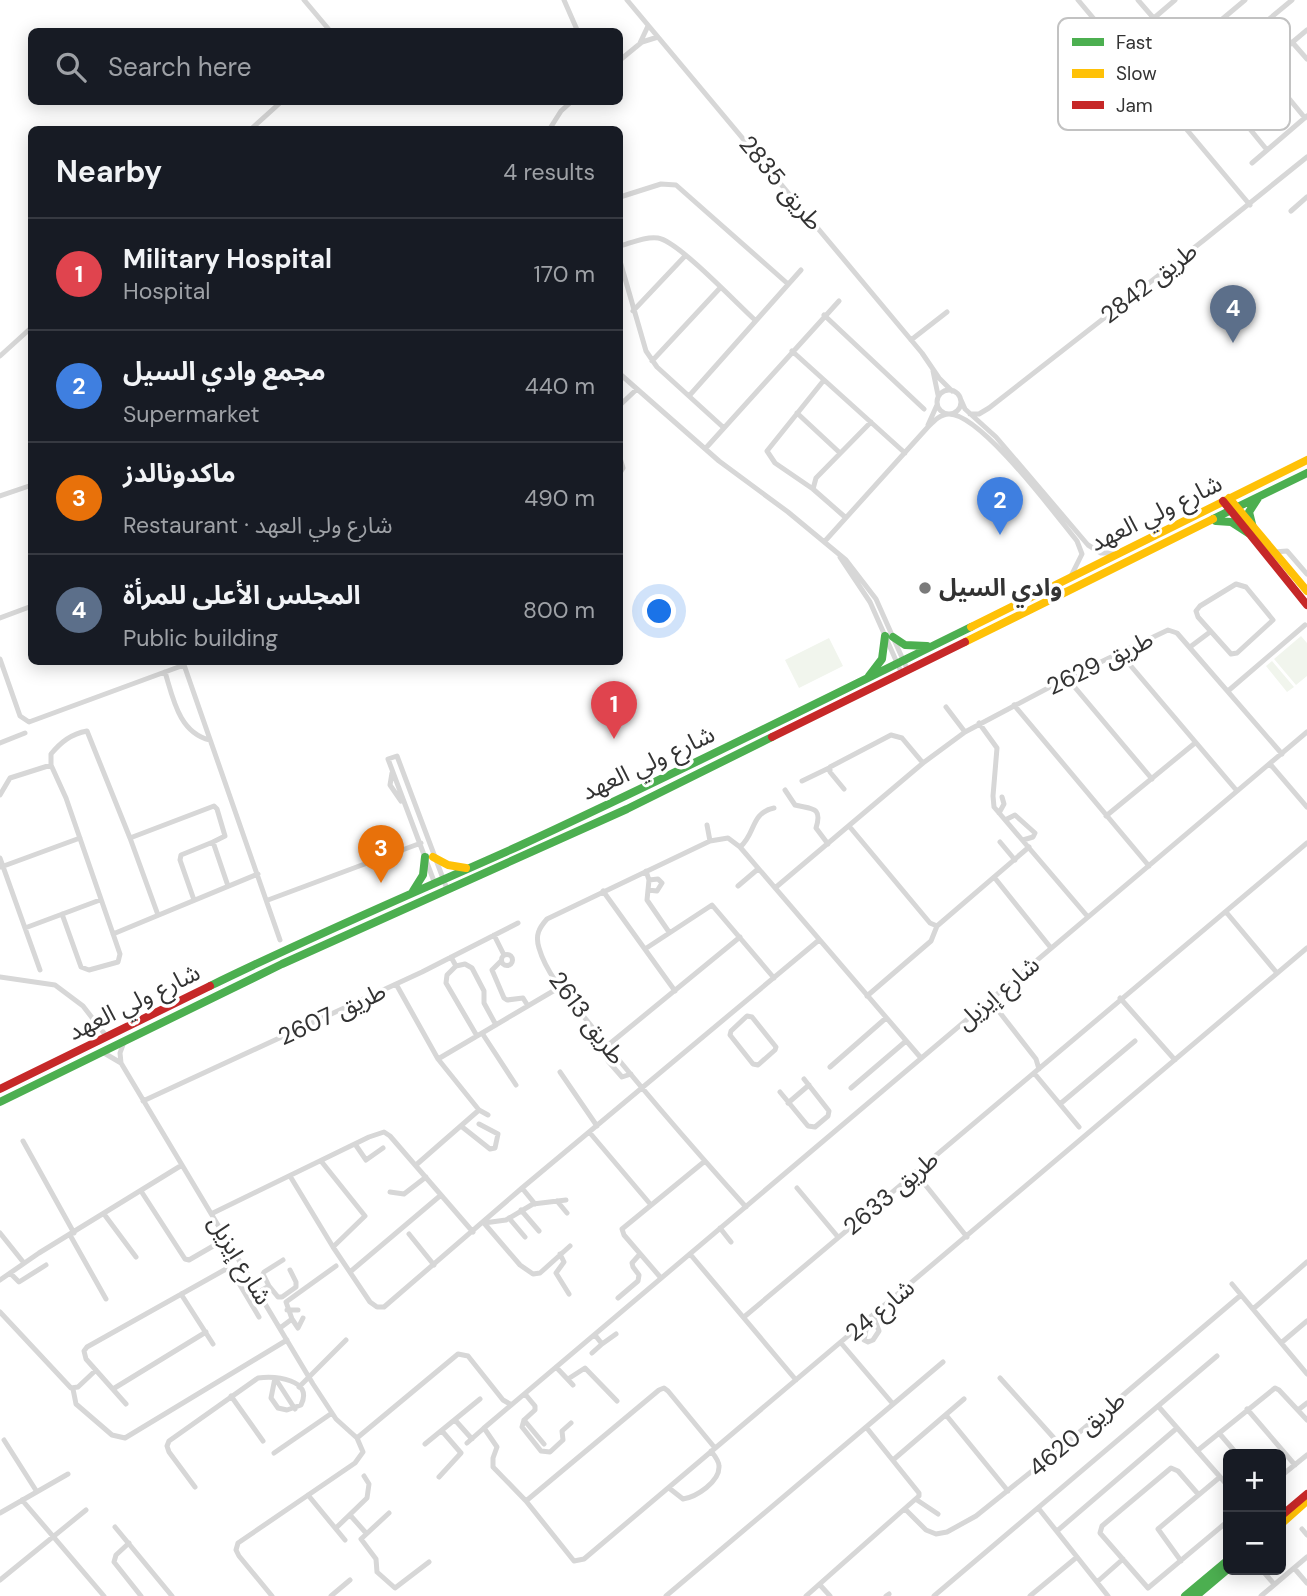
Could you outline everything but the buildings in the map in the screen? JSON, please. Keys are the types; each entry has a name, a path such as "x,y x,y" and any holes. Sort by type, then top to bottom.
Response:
{"main road":[{"name":"شارع ولي العهد","path":"0,1089 283,950 412,891 440,886 468,868 770,726 869,676 902,667 929,646 1307,460"},
{"name":"شارع ولي العهد","path":"0,1101 356,930 369,920 440,886 627,809 835,706 902,667 1307,473"},
{"path":"1250,530 1250,512 1258,497"},
{"path":"1226,500 1307,605"},
{"path":"1210,521 1231,522 1250,530 1307,592"},
{"path":"869,676 883,656 889,637 911,646 929,646"},
{"path":"412,891 423,875 429,857 448,865 468,868"},
{"path":"107,1037 112,1046"},
{"path":"1286,1512 1307,1494"},
{"path":"1286,1520 1307,1502"},
{"path":"1185,1596 1223,1564"},
{"path":"1196,1596 1209,1590 1223,1575"}],"street":[{"path":"304,0 328,28"},
{"path":"564,0 576,28"},
{"name":"طريق 2835","path":"626,0 952,391"},
{"path":"1078,0 1093,18"},
{"path":"1138,0 1153,18 1175,0"},
{"path":"1224,18 1245,0"},
{"path":"1271,18 1292,0"},
{"path":"638,45 648,26"},
{"path":"1307,30 1292,42 1307,59"},
{"path":"623,58 638,45 658,37"},
{"path":"1252,163 1306,117 1290,98"},
{"path":"254,126 278,105"},
{"path":"552,126 568,105"},
{"path":"1187,130 1250,205"},
{"path":"1251,130 1267,150"},
{"name":"طريق 2842","path":"970,414 979,414 989,408 1250,205 1307,157"},
{"path":"623,196 662,184 676,185 788,284"},
{"path":"1291,211 1307,199"},
{"path":"623,245 659,238 668,242 755,320"},
{"path":"633,311 685,256"},
{"path":"689,396 801,270"},
{"path":"623,273 646,351 652,361 724,428"},
{"path":"652,361 720,288"},
{"path":"705,449 839,301"},
{"path":"911,340 947,312"},
{"path":"824,315 924,409"},
{"path":"0,356 28,331"},
{"path":"792,351 905,453"},
{"name":"طريق 2835","path":"932,368 938,391 937,402"},
{"path":"623,377 705,449 839,554 873,600 902,667"},
{"path":"824,380 769,446 768,455 845,517"},
{"path":"623,402 637,389"},
{"path":"927,428 943,392 952,391 958,394 978,424 1080,545 1082,554 1070,577"},
{"path":"825,541 927,428 943,415 958,410 961,400"},
{"path":"937,402 943,412 978,424 996,437 1088,545 1104,554 1123,552"},
{"name":"طريق 2842","path":"978,424 989,408"},
{"path":"797,413 840,453"},
{"path":"813,489 816,478 871,422"},
{"path":"0,496 28,486"},
{"path":"1273,552 1287,551 1307,574"},
{"path":"1238,584 1246,587 1272,618 1271,624 1233,654 1227,653 1211,633 1198,617 1197,609 1238,584"},
{"path":"0,618 28,608"},
{"path":"1228,691 1305,625"},
{"name":"طريق 2629","path":"775,888 923,763 965,732 1066,678 1171,629 1177,632 1282,754"},
{"path":"1191,649 1211,633"},
{"path":"1119,652 1237,791"},
{"path":"0,659 20,716 27,722 180,665"},
{"path":"185,665 280,940"},
{"path":"164,672 183,720 195,734 210,740"},
{"path":"1066,678 1152,779"},
{"path":"1014,705 1149,866"},
{"path":"946,707 965,732"},
{"path":"979,723 997,748 994,807 1088,917"},
{"path":"62,914 84,970 118,962 120,954 66,798 51,765 51,754 61,743 87,731 158,915"},
{"name":"شارع إيزيل","path":"455,1420 470,1441 510,1404 1307,732"},
{"path":"0,743 25,733"},
{"path":"802,781 896,735 902,738 923,763"},
{"path":"1106,816 1195,743"},
{"path":"429,857 419,844 388,759 397,756 440,886"},
{"path":"1270,764 1307,807"},
{"path":"0,795 10,778 51,765"},
{"path":"830,768 830,772 844,789"},
{"path":"785,790 795,805 810,807 818,815 816,828 828,844"},
{"path":"999,813 1004,804 1002,797"},
{"path":"130,838 214,806 225,836 179,857 194,901"},
{"path":"774,808 761,812 755,819 749,838 740,847 921,1058"},
{"path":"1005,820 1015,815 1035,833 1033,837 1023,840"},
{"path":"707,825 710,841"},
{"path":"849,826 930,923 937,926"},
{"name":"طريق 2613","path":"740,847 723,837 710,841 547,919 537,936 539,948 560,986 642,1088 746,1207"},
{"path":"2,867 80,838"},
{"path":"268,900 427,841"},
{"path":"213,842 228,886"},
{"path":"1000,842 1015,860"},
{"name":"طريق 2633","path":"744,1317 1307,843"},
{"path":"867,996 931,941 937,926 1029,847"},
{"path":"0,858 40,970"},
{"path":"738,886 758,869"},
{"path":"646,871 649,880 649,906 669,932"},
{"path":"113,934 258,874"},
{"path":"994,877 1051,948"},
{"path":"648,890 657,891 662,883 658,879 649,880"},
{"path":"603,891 675,991"},
{"path":"25,928 100,900"},
{"path":"645,949 712,905 774,978"},
{"path":"1226,912 1277,973"},
{"name":"طريق 2607","path":"143,1101 396,984 518,923"},
{"path":"494,935 503,958 492,970 504,998 523,998 528,1006"},
{"path":"631,1074 622,1077 608,1062 610,1048 740,937"},
{"path":"290,1175 333,1247 372,1304 382,1307 819,940"},
{"name":"شارع 24","path":"526,1502 574,1561 584,1559 1307,948"},
{"path":"451,957 456,966"},
{"path":"496,1025 484,1003 484,990 472,968 465,964 456,966 447,975 446,983 516,1085"},
{"path":"0,977 55,985 83,1006 107,1037"},
{"path":"396,984 438,1059 483,1113"},
{"path":"438,1059 560,986"},
{"path":"1120,998 1175,1060"},
{"path":"990,1000 1036,1059 1037,1071 1079,1127"},
{"path":"731,1014 739,1023"},
{"path":"751,1016 776,1046 758,1065 754,1064 730,1036 730,1032 739,1023 751,1016"},
{"path":"830,1066 887,1018"},
{"path":"121,1063 120,1053 125,1040"},
{"path":"851,1088 906,1041"},
{"path":"1060,1104 1135,1041"},
{"path":"101,1052 111,1055 121,1063"},
{"name":"شارع إيزيل","path":"121,1063 311,1381 343,1427 357,1438 363,1452 355,1463 309,1496"},
{"path":"560,1072 597,1126"},
{"path":"779,1092 810,1127 818,1125 829,1111 804,1079"},
{"path":"788,1103 809,1086"},
{"path":"471,1134 480,1125 483,1113"},
{"path":"416,1165 461,1126 483,1113"},
{"path":"826,1118 836,1130"},
{"path":"461,1126 490,1149 495,1148 498,1134 480,1125"},
{"path":"818,1125 828,1137"},
{"path":"213,1213 355,1144 386,1132 473,1232"},
{"path":"590,1133 651,1205"},
{"path":"23,1141 106,1299"},
{"path":"355,1144 366,1160 383,1148"},
{"path":"321,1161 365,1216 364,1220 333,1247"},
{"path":"661,1278 622,1230 705,1161"},
{"path":"0,1280 182,1165"},
{"path":"915,1172 967,1237"},
{"path":"390,1192 404,1194 426,1177"},
{"path":"522,1188 535,1204"},
{"path":"797,1188 838,1237"},
{"path":"141,1191 185,1259 189,1260 227,1238"},
{"path":"350,1272 441,1195"},
{"path":"484,1223 500,1222 535,1204 566,1200"},
{"path":"558,1201 567,1213"},
{"path":"521,1210 539,1231"},
{"path":"104,1214 136,1258"},
{"path":"509,1218 526,1237"},
{"path":"484,1223 520,1265 533,1274 540,1273 570,1246"},
{"path":"720,1228 731,1242"},
{"path":"0,1233 24,1263"},
{"path":"409,1234 434,1265"},
{"path":"560,1254 564,1262 556,1273 569,1294"},
{"path":"618,1298 639,1278 632,1263 640,1254"},
{"path":"690,1254 796,1380"},
{"path":"283,1260 263,1274 278,1297 296,1287 290,1270"},
{"path":"1252,1309 1307,1262"},
{"path":"10,1273 19,1282 46,1265"},
{"path":"303,1318 298,1328 285,1305 288,1299 336,1266"},
{"path":"126,1404 84,1357 87,1347 225,1270 229,1270 237,1280 259,1317"},
{"path":"237,1280 248,1274"},
{"path":"1232,1284 1307,1374"},
{"path":"259,1292 269,1286"},
{"path":"630,1287 638,1298"},
{"path":"181,1294 213,1344"},
{"name":"طريق 4620","path":"906,1510 926,1530 942,1533 976,1516 1241,1295"},
{"path":"288,1310 298,1310"},
{"path":"0,1312 73,1389 76,1404 111,1435 125,1438 287,1340"},
{"path":"862,1325 866,1330 864,1340 873,1340 879,1331 873,1315"},
{"path":"280,1328 292,1319"},
{"path":"1281,1343 1307,1321"},
{"path":"113,1389 206,1332"},
{"path":"592,1353 616,1334"},
{"path":"595,1335 602,1344"},
{"path":"301,1389 346,1340"},
{"path":"841,1343 893,1404"},
{"path":"357,1438 458,1354 468,1356 510,1404"},
{"path":"934,1596 1217,1356"},
{"path":"666,1596 943,1362"},
{"path":"556,1367 573,1385"},
{"path":"568,1379 585,1368 617,1401"},
{"path":"73,1389 96,1370"},
{"path":"275,1378 295,1409"},
{"path":"195,1488 169,1452 168,1443 171,1438 256,1379 275,1378 291,1380 301,1389 303,1402 295,1409 281,1410 273,1403 271,1391 275,1378"},
{"path":"1000,1378 1062,1447"},
{"path":"484,1428 497,1447 492,1458 493,1466 526,1502 664,1388 713,1450 720,1468 705,1488 689,1498 683,1499 668,1488"},
{"path":"1197,1451 1275,1388 1307,1420"},
{"path":"525,1394 535,1406 535,1410 522,1423 537,1448 550,1452 563,1440 562,1431 571,1423"},
{"path":"231,1396 263,1441"},
{"path":"425,1444 480,1399"},
{"path":"893,1460 964,1399"},
{"path":"1298,1410 1307,1402"},
{"path":"1158,1406 1223,1480"},
{"path":"1247,1409 1295,1465"},
{"path":"274,1453 332,1413"},
{"path":"946,1415 1008,1491"},
{"path":"524,1420 544,1444"},
{"path":"806,1596 917,1500 919,1493 866,1427"},
{"path":"1057,1531 1177,1428"},
{"path":"439,1477 461,1453 442,1431"},
{"path":"1219,1433 1233,1449"},
{"path":"4,1440 37,1492"},
{"path":"1286,1472 1307,1455"},
{"path":"1198,1494 1178,1471 1171,1468 1102,1526 1100,1533 1148,1588 1223,1525"},
{"path":"0,1513 68,1474"},
{"path":"335,1528 368,1498 369,1484 364,1476"},
{"path":"1181,1561 1158,1529 1220,1476"},
{"path":"272,1596 239,1556 236,1550 238,1543 309,1496 345,1540"},
{"path":"22,1500 104,1596"},
{"path":"917,1500 938,1514"},
{"path":"1039,1509 1108,1596"},
{"path":"0,1580 86,1510"},
{"path":"389,1513 361,1539 376,1559 377,1572 395,1588 429,1562"},
{"path":"350,1515 366,1533"},
{"path":"115,1527 172,1596"},
{"path":"1302,1529 1307,1535"},
{"path":"129,1543 116,1555 114,1562 141,1596"},
{"path":"1030,1596 1038,1594 1077,1557"},
{"path":"1261,1596 1307,1557"},
{"path":"1097,1582 1123,1559"},
{"path":"1294,1568 1307,1583"},
{"path":"1266,1575 1274,1584"},
{"path":"331,1596 350,1580"},
{"path":"820,1585 830,1596"},
{"path":"1196,1596 1202,1596"}],"shaded area":[{"path":"1301,636 1307,643 1307,676 1296,685 1274,659"},
{"path":"829,638 843,666 799,688 785,660"},
{"path":"1272,661 1294,687 1287,692 1266,666"}],"traffic: fast":[{"path":"1213,519 1307,473"},
{"path":"1253,528 1249,512 1258,498"},
{"path":"1216,521 1231,522 1248,533"},
{"path":"210,986 576,820 971,627"},
{"path":"869,676 882,659 885,636"},
{"path":"893,637 905,645 927,646"},
{"path":"0,1102 282,964 627,809 772,737"},
{"path":"413,891 423,875 425,857"},
{"path":"1185,1596 1223,1564"},
{"path":"1196,1596 1223,1573"}],"traffic: slow":[{"path":"971,627 1307,460"},
{"path":"1229,498 1307,591"},
{"path":"965,642 1213,519"},
{"path":"433,857 448,865 466,868"},
{"path":"1286,1520 1307,1501"}],"traffic: jam":[{"path":"1223,501 1307,605"},
{"path":"772,737 965,642"},
{"path":"0,1089 210,986"},
{"path":"1286,1512 1307,1494"}],"place":[{"name":"المجلس الأعلى للمرأة","path":"1233,343"},
{"name":"مجمع وادي السيل","path":"1000,535"},
{"name":"وادي السيل","path":"925,588"},
{"name":"Military Hospital","path":"614,739"},
{"name":"ماكدونالدز","path":"381,883"}]}
